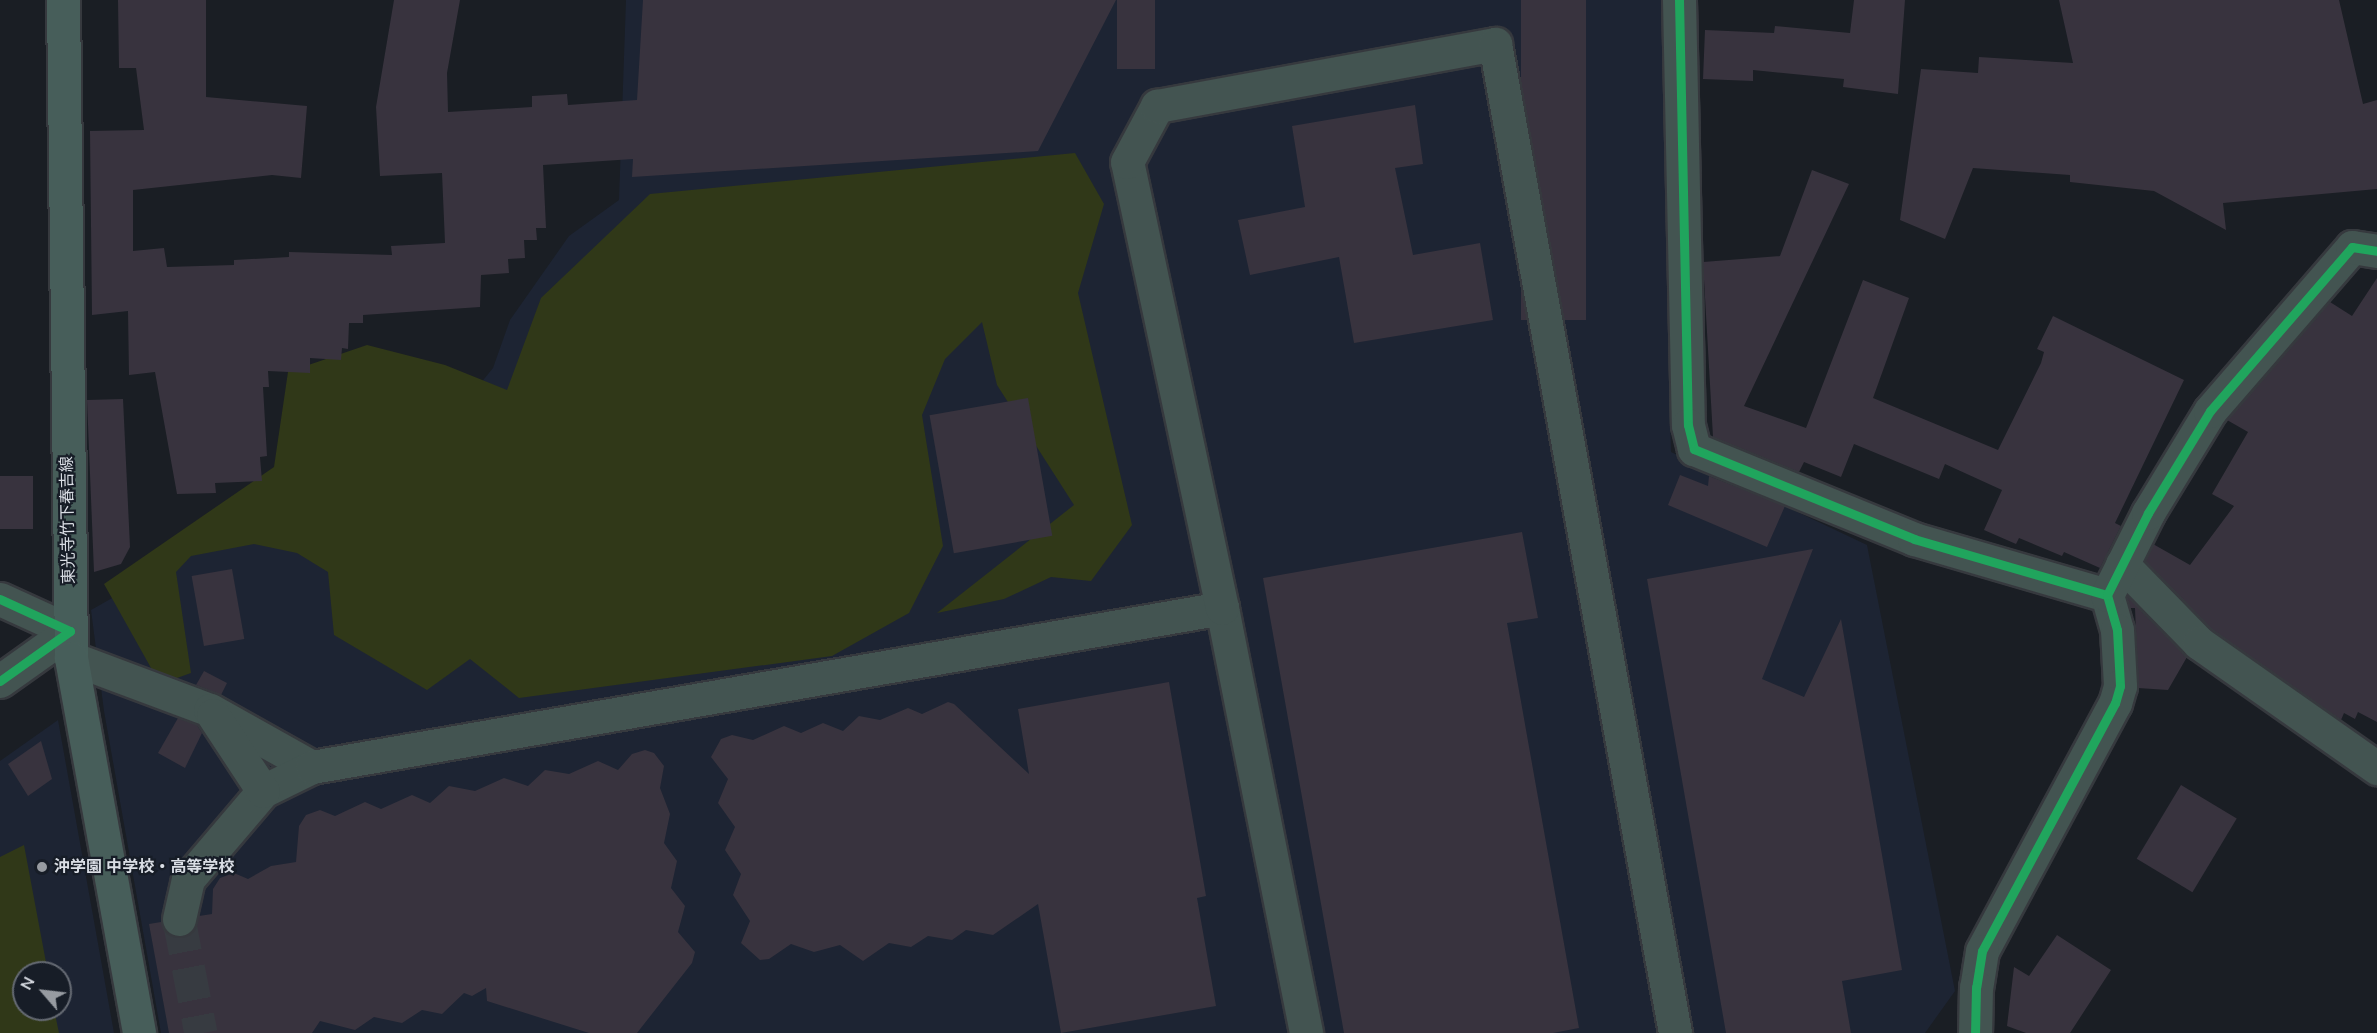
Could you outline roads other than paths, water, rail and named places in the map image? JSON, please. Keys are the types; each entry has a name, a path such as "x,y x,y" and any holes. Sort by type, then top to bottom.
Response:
{"main road":[{"name":"東光寺竹下春吉線","path":"63,0 70,644 139,1033"}],"street":[{"path":"1679,0 1688,425 1694,449 1914,539 2107,595"},
{"path":"1306,1033 1222,608 1127,162 1157,106 1495,44 1675,1033"},
{"path":"1975,1033 1976,987 1982,951 2117,695 2121,665 2107,595 2121,564 2210,411 2352,246 2377,251"},
{"path":"2121,564 2199,643 2377,768"},
{"path":"0,599 70,644 210,710 312,767"},
{"path":"179,919 188,879 263,791 312,767 1222,608"},
{"path":"0,681 70,644"},
{"path":"210,710 263,791"}],"tunnel":[{"path":"179,919 201,1033"}],"place":[{"name":"沖学園 中学校・高等学校","path":"42,867"}]}
